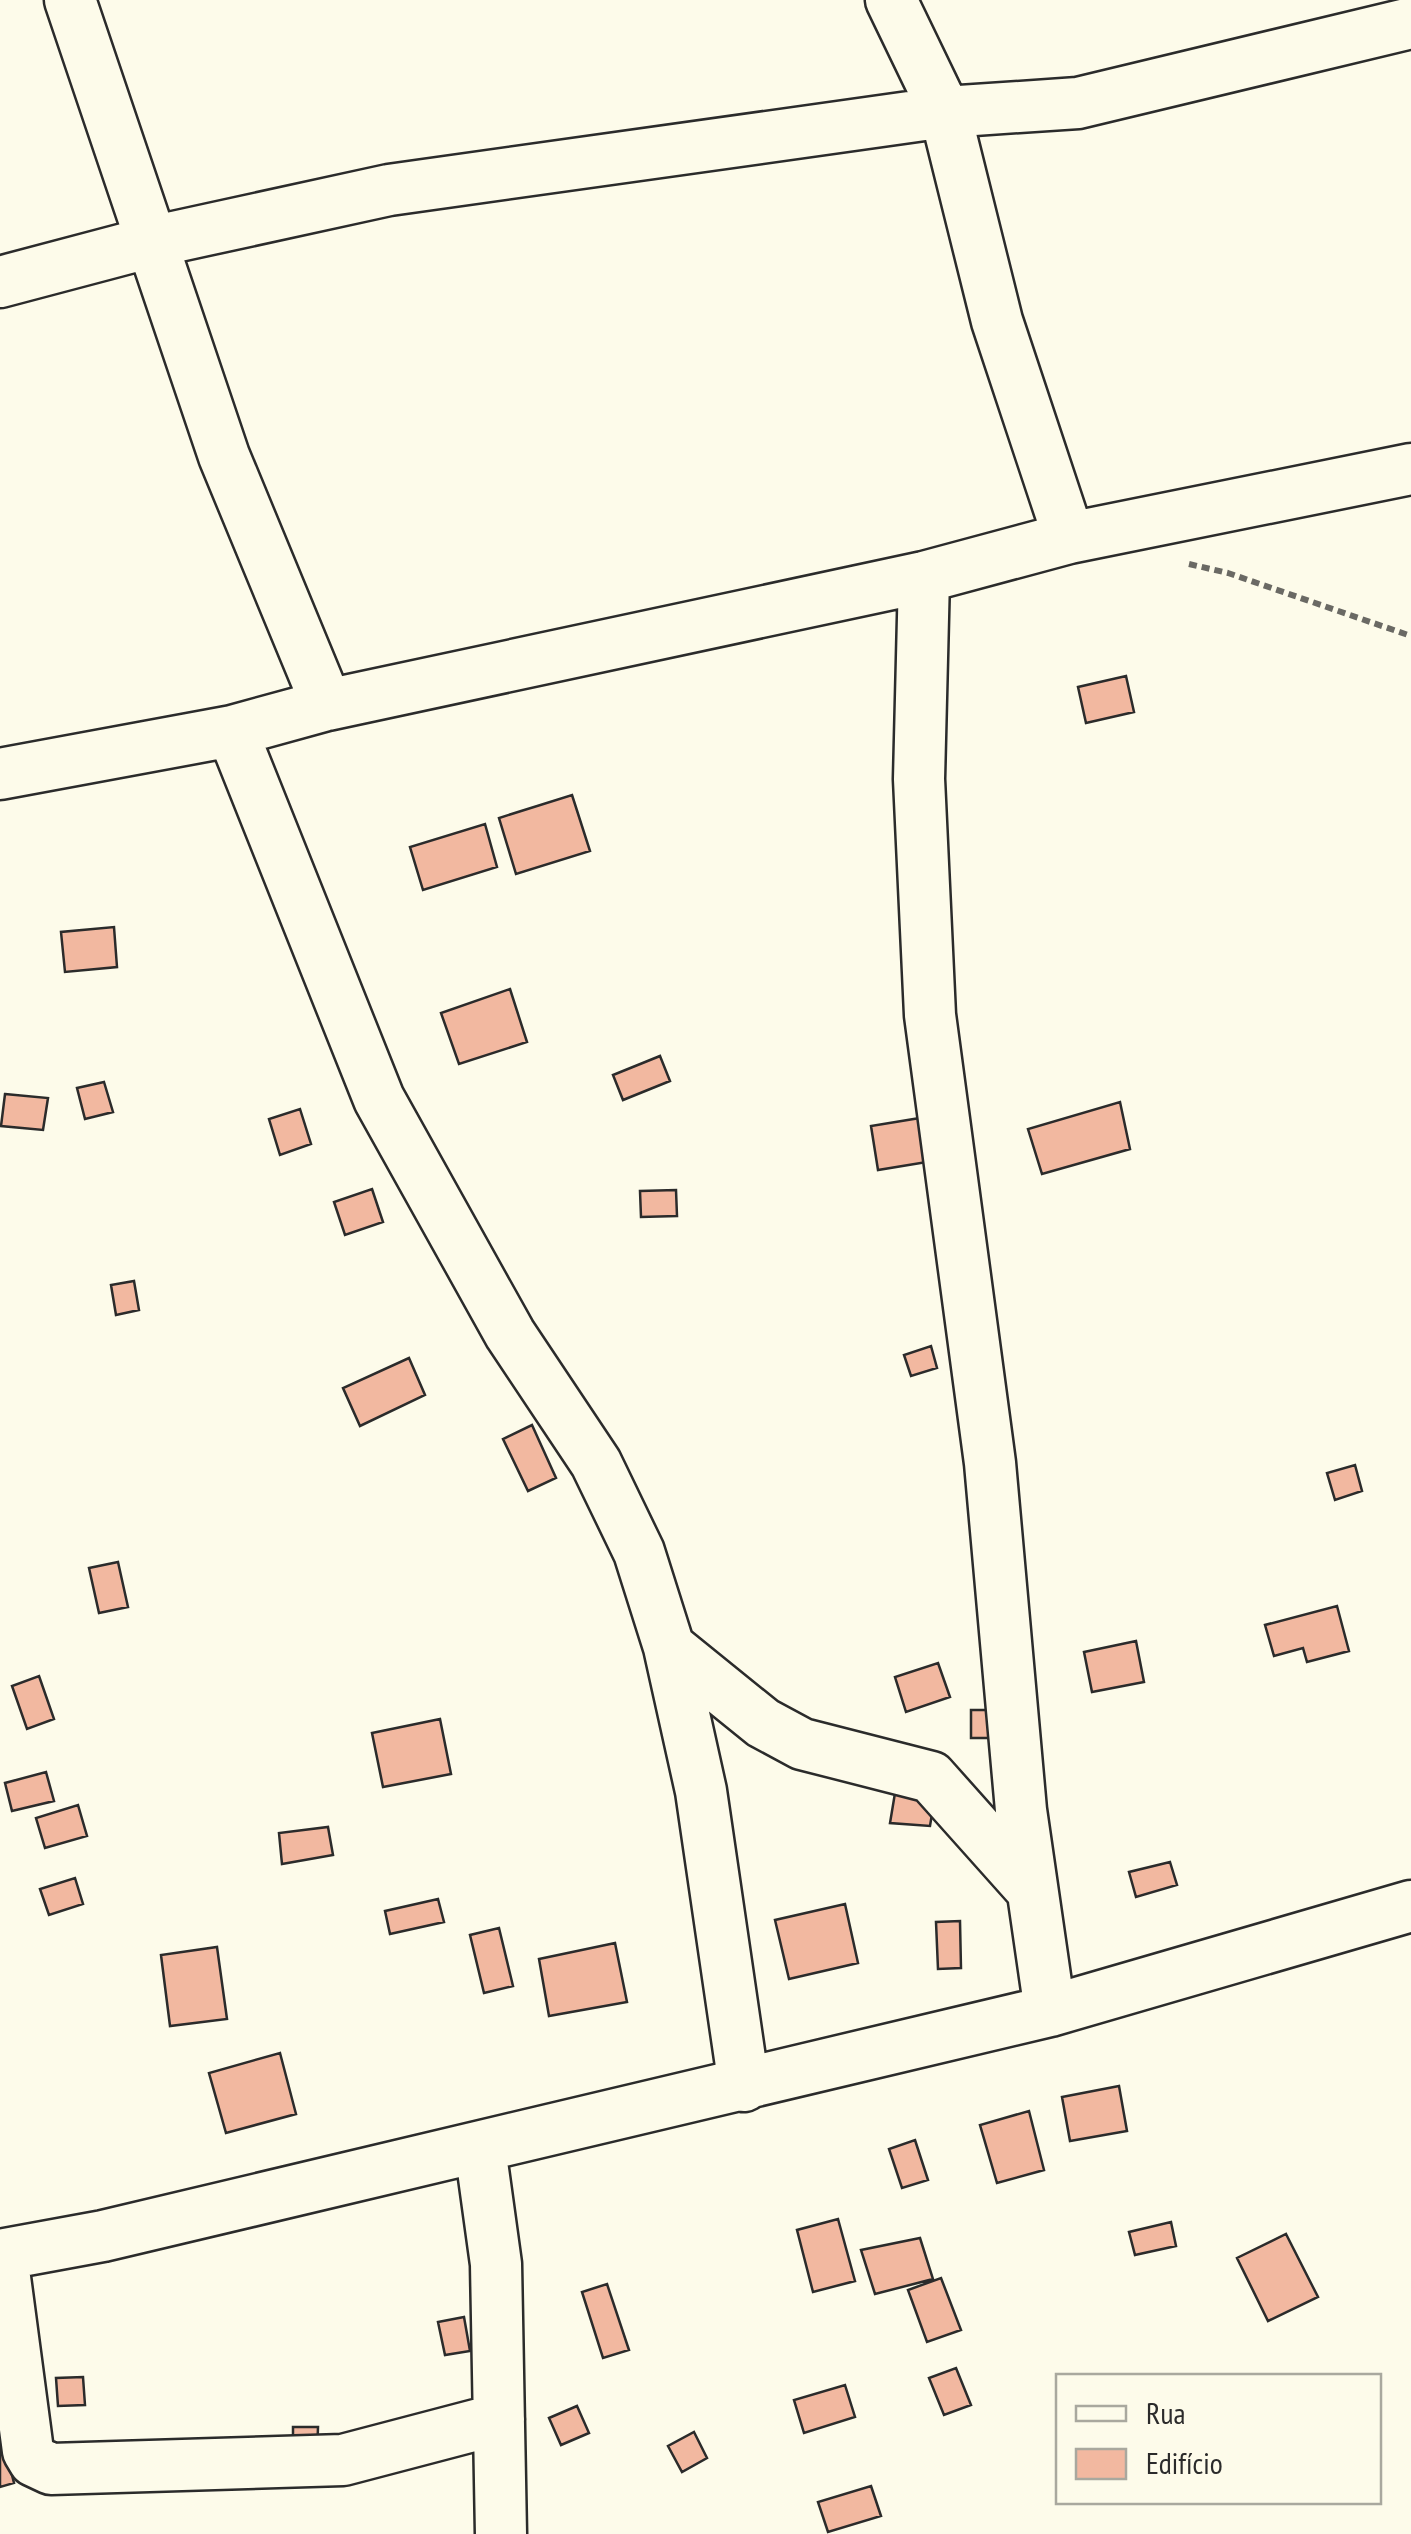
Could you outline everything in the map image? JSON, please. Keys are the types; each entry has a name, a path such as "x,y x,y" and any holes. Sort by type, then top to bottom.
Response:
{"street":[{"path":"70,0 224,456 326,704"},
{"path":"891,0 945,112 997,321 1068,538"},
{"path":"0,282 150,242 389,190 945,112 1078,102 1411,23"},
{"path":"0,774 232,731 326,704 924,577 1068,538 1411,468"},
{"path":"924,577 918,778 930,1015 990,1463 1000,1604 1031,1888 1050,2011"},
{"path":"232,731 379,1098 510,1334 596,1463 638,1552 669,1647 701,1791 744,2086"},
{"path":"669,1647 763,1722 802,1744 931,1777 1031,1888"},
{"path":"499,2419 343,2460 92,2472 51,2469 34,2461 28,2451 1,2255 480,2148 1050,2011 1411,1906"},
{"path":"480,2148 496,2264 501,2534"}],"path":[{"path":"1174,561 1228,573 1411,636"}],"building":[{"path":"1126,676 1134,712 1086,723 1078,687"},
{"path":"572,795 590,851 516,874 499,818"},
{"path":"485,824 497,867 423,890 410,847"},
{"path":"114,927 117,967 65,972 61,932"},
{"path":"510,989 527,1042 459,1064 441,1013"},
{"path":"660,1056 670,1081 623,1100 613,1075"},
{"path":"104,1082 113,1112 85,1119 77,1088"},
{"path":"5,1094 48,1098 43,1130 1,1126"},
{"path":"1120,1102 1130,1149 1042,1174 1028,1129"},
{"path":"300,1109 311,1144 280,1155 269,1119"},
{"path":"926,1117 933,1161 878,1170 871,1126"},
{"path":"372,1189 383,1222 345,1235 334,1202"},
{"path":"676,1190 677,1216 641,1217 640,1191"},
{"path":"134,1281 139,1310 116,1315 111,1285"},
{"path":"931,1346 937,1368 911,1376 904,1355"},
{"path":"409,1358 425,1395 360,1426 343,1388"},
{"path":"532,1425 556,1478 528,1491 503,1439"},
{"path":"1355,1465 1362,1491 1335,1500 1327,1473"},
{"path":"118,1562 128,1607 99,1613 89,1568"},
{"path":"1337,1606 1349,1651 1307,1662 1303,1648 1274,1656 1265,1625"},
{"path":"1136,1641 1144,1682 1092,1692 1084,1652"},
{"path":"938,1663 950,1697 906,1712 895,1677"},
{"path":"39,1676 54,1719 27,1729 12,1686"},
{"path":"971,1710 996,1710 995,1738 971,1738"},
{"path":"440,1719 451,1774 383,1787 372,1733"},
{"path":"46,1772 54,1801 12,1811 5,1783"},
{"path":"895,1793 935,1796 930,1826 890,1823"},
{"path":"78,1805 87,1836 45,1848 36,1818"},
{"path":"328,1827 333,1855 282,1864 279,1833"},
{"path":"1170,1862 1177,1885 1136,1897 1129,1872"},
{"path":"75,1878 83,1904 49,1915 40,1889"},
{"path":"438,1899 444,1922 390,1934 385,1911"},
{"path":"845,1904 858,1963 789,1979 775,1920"},
{"path":"960,1921 961,1968 938,1969 936,1922"},
{"path":"499,1928 513,1986 484,1993 470,1935"},
{"path":"615,1943 627,2002 549,2016 539,1959"},
{"path":"217,1947 227,2019 170,2026 161,1955"},
{"path":"280,2053 296,2114 226,2133 209,2073"},
{"path":"1119,2086 1127,2131 1070,2141 1062,2097"},
{"path":"1029,2111 1044,2170 997,2183 980,2125"},
{"path":"915,2140 928,2180 902,2188 889,2149"},
{"path":"838,2219 855,2281 813,2292 797,2230"},
{"path":"1171,2222 1176,2246 1135,2255 1129,2232"},
{"path":"1286,2234 1318,2297 1268,2321 1237,2258"},
{"path":"920,2238 933,2279 875,2294 861,2250"},
{"path":"941,2278 961,2330 927,2342 908,2290"},
{"path":"607,2284 629,2350 603,2358 582,2292"},
{"path":"464,2317 470,2351 445,2355 438,2322"},
{"path":"956,2368 971,2405 944,2415 929,2378"},
{"path":"83,2377 85,2405 58,2406 56,2378"},
{"path":"845,2385 855,2417 804,2433 794,2400"},
{"path":"577,2406 589,2433 561,2445 549,2418"},
{"path":"0,2427 14,2483 0,2487"},
{"path":"293,2427 318,2427 317,2456 293,2456"},
{"path":"694,2432 707,2458 682,2472 668,2446"},
{"path":"871,2486 881,2516 828,2532 818,2502"}]}
